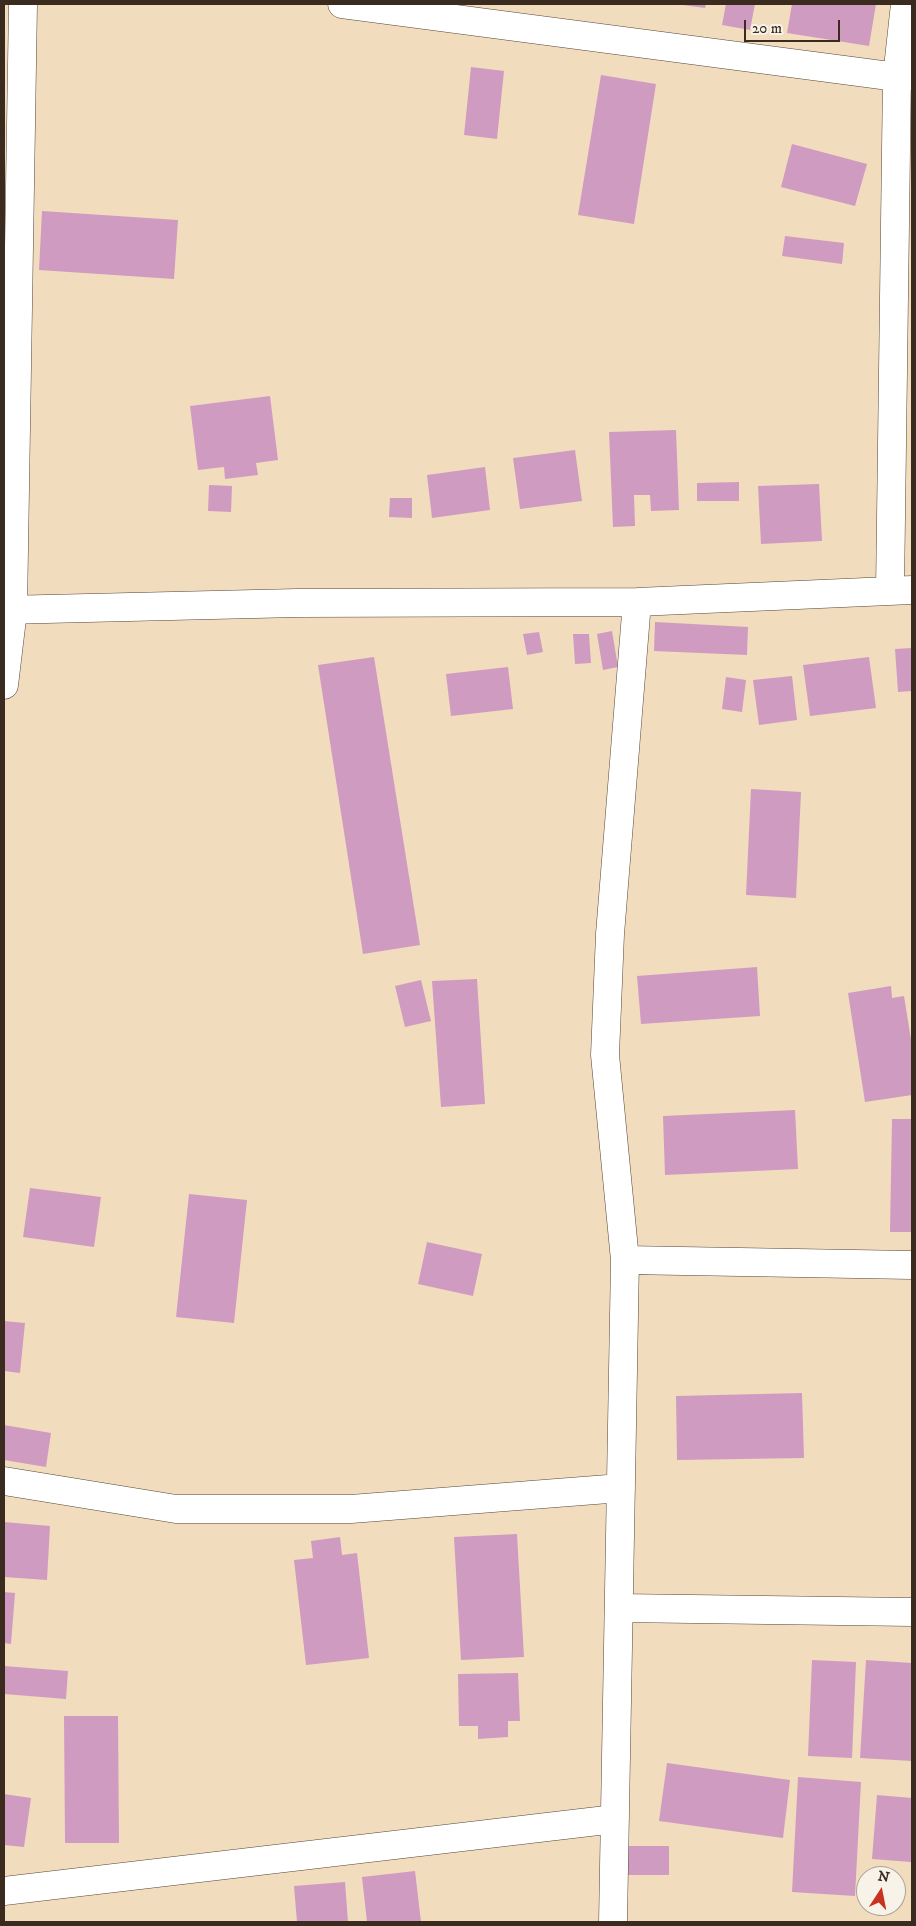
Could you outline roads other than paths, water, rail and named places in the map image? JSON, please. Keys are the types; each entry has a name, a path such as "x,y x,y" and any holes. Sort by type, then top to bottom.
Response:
{"street":[{"path":"4,685 8,610 23,4"},
{"path":"342,4 391,7 905,77"},
{"path":"8,610 297,603 636,602 901,590 905,4"},
{"path":"613,1922 625,1260 605,1055 610,934 636,602"},
{"path":"625,1260 912,1265"},
{"path":"4,1481 176,1510 351,1509 621,1488"},
{"path":"619,1608 912,1612"},
{"path":"4,1891 615,1819"}]}
